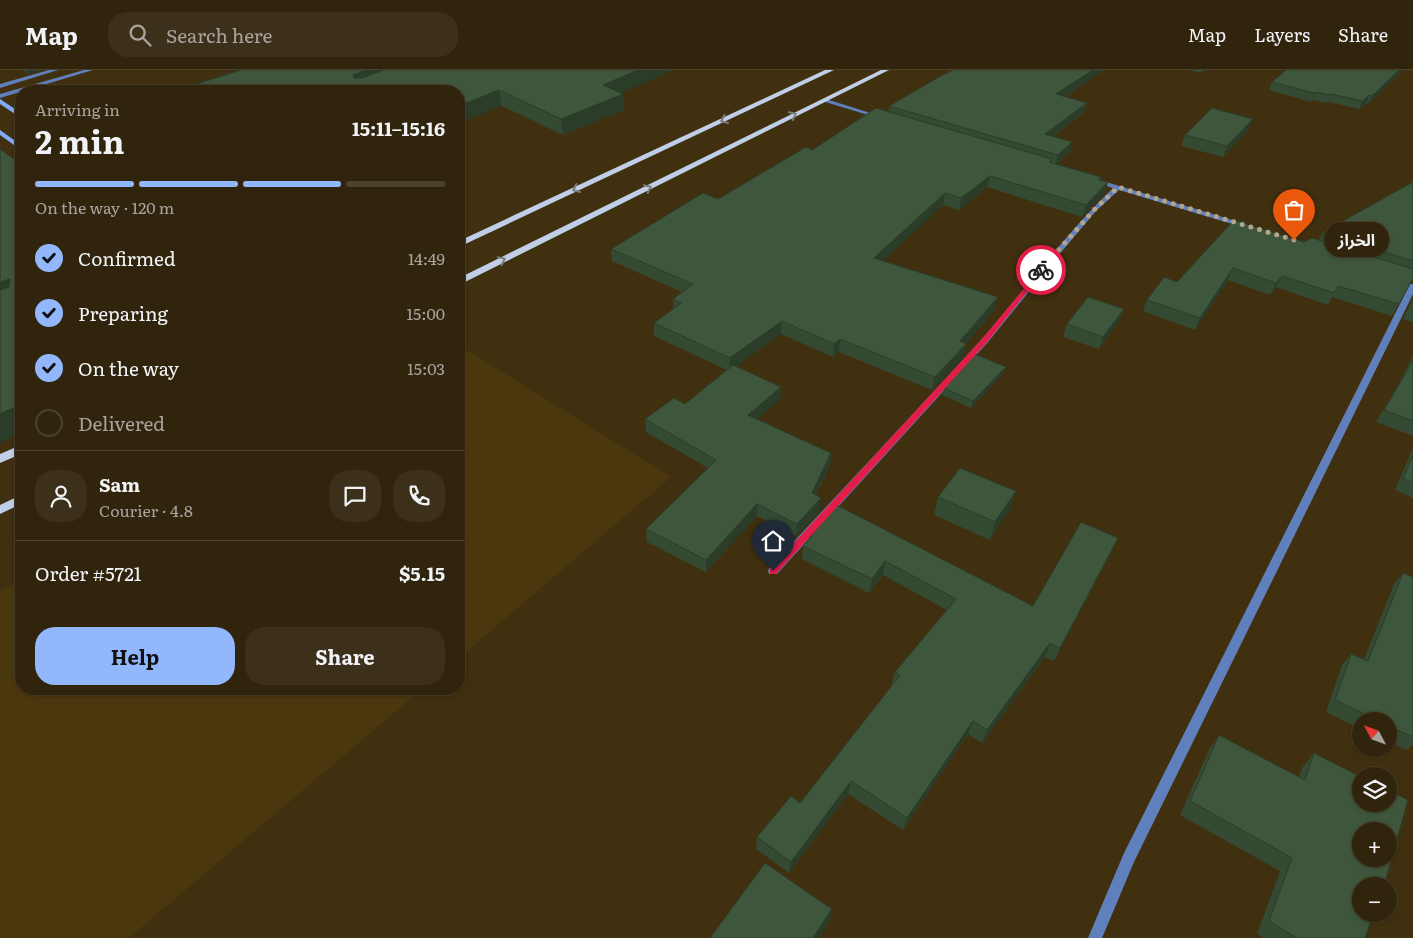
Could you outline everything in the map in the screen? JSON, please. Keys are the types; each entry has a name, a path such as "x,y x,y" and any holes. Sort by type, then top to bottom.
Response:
{"main road":[{"path":"465,241 831,70"},
{"path":"465,279 886,70"},
{"path":"0,101 15,112"},
{"path":"0,132 15,143"},
{"path":"0,459 15,452"},
{"path":"0,510 15,502"}],"street":[{"path":"0,86 55,70"},
{"path":"38,85 90,70"},
{"path":"0,96 15,92"},
{"path":"824,100 890,120"},
{"path":"1089,179 1256,229"},
{"path":"773,571 985,340 1049,261 1094,210 1118,187"},
{"path":"1095,938 1137,841 1413,286"}],"shaded area":[{"path":"465,349 671,477 465,653"},
{"path":"15,583 15,695 415,695 129,938 0,938 0,591"}],"building":[{"path":"241,70 366,70 353,75 354,78 362,78 384,70 638,70 603,85 623,94 561,119 499,90 465,104 465,85 193,85"},
{"path":"953,70 1093,70 1056,94 1087,103 1045,134 1072,142 1058,155 889,106"},
{"path":"1286,70 1399,70 1372,96 1369,95 1363,101 1331,94 1314,93 1272,82"},
{"path":"876,108 1052,159 1049,162 1101,177 1099,180 1108,182 1086,205 990,176 961,198 945,193 874,258 998,297 960,341 966,344 935,377 840,339 834,344 782,321 730,358 654,323 681,303 673,299 693,284 611,249 703,193 718,199 806,147 812,150"},
{"path":"1212,108 1253,119 1227,146 1185,135"},
{"path":"0,149 15,160 15,407 0,414 0,290 9,287 10,279 0,282"},
{"path":"1413,182 1413,261 1323,232"},
{"path":"1234,220 1304,242 1312,238 1413,269 1413,278 1399,304 1338,286 1334,293 1282,276 1276,283 1233,268 1200,318 1147,300 1164,277 1177,282"},
{"path":"1088,297 1124,309 1103,337 1067,324"},
{"path":"975,354 1006,367 973,401 944,388"},
{"path":"1413,359 1413,421 1384,410"},
{"path":"733,365 781,387 748,415 831,453 812,493 821,498 797,524 757,504 706,560 646,529 716,460 645,419 674,398 685,404"},
{"path":"1413,455 1413,482 1403,479"},
{"path":"960,468 1016,491 995,522 938,497"},
{"path":"833,503 1033,606 1081,522 1118,538 1060,648 1050,643 987,730 973,721 907,818 851,781 791,862 757,837 791,796 800,803 900,675 895,672 956,599 885,561 872,579 803,546 815,531 810,529"},
{"path":"1403,573 1413,577 1413,737 1398,730 1398,712 1361,712 1335,700 1351,654 1368,661"},
{"path":"1219,735 1305,780 1314,753 1352,772 1352,812 1397,812 1397,794 1408,800 1397,839 1397,822 1352,822 1352,867 1389,867 1387,877 1352,877 1352,922 1370,922 1365,938 1297,938 1269,921 1292,858 1190,801"},
{"path":"765,863 832,909 813,938 710,938"}],"way so far":[{"path":"1041,270 1094,210 1118,187 1294,240"}],"place":[{"name":"الخراز","path":"1294,240"}],"route":[{"path":"773,571 985,340 1041,270"}]}
